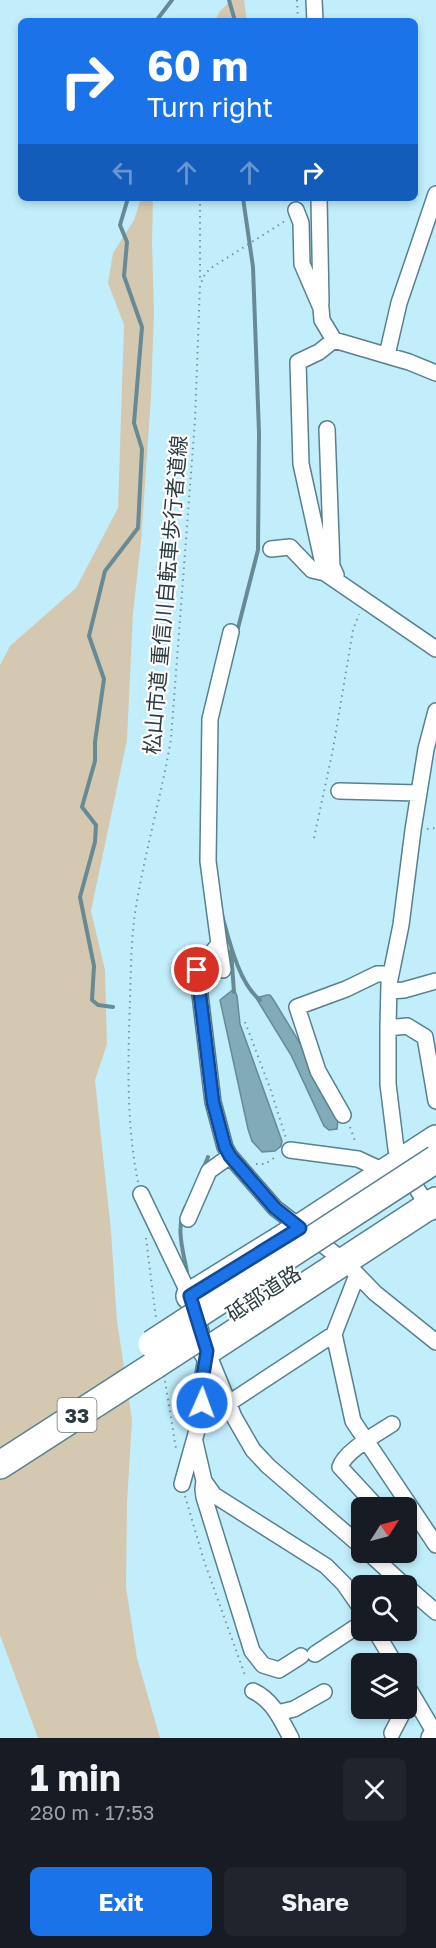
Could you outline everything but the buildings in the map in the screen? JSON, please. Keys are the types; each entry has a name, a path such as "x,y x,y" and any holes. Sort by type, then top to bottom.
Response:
{"highway":[{"path":"190,1296 300,1228 436,1139"},
{"name":"砥部道路","path":"0,1443 436,1159"},
{"name":"砥部道路","path":"0,1465 436,1180"},
{"path":"207,1351 350,1268 433,1208"}],"street":[{"path":"314,0 315,18"},
{"path":"387,355 399,303 436,194"},
{"path":"319,201 322,314 329,350"},
{"path":"296,210 301,223 302,264 322,314"},
{"path":"325,573 302,464 298,362 329,350 387,355 436,373"},
{"path":"327,429 332,566 339,583"},
{"path":"271,549 290,547 312,570 325,573 436,649"},
{"path":"224,970 208,861 210,719 231,632"},
{"path":"393,1168 393,1134 388,1084 389,991 401,925 426,749 436,711"},
{"path":"339,791 419,793"},
{"path":"219,944 197,970 213,1102 225,1147 233,1160 275,1208 350,1268 406,1319 436,1342"},
{"path":"343,1115 318,1071 297,1007 346,989 377,974 391,974"},
{"path":"389,991 404,990 436,981"},
{"path":"388,1028 407,1026 425,1037 436,1101"},
{"path":"290,1150 358,1159 393,1168 433,1208"},
{"path":"188,1219 209,1171 233,1160"},
{"path":"141,1194 190,1296 207,1351 230,1406 253,1450 268,1466 351,1538"},
{"path":"350,1268 334,1334 353,1421 400,1497"},
{"path":"201,1416 213,1407 230,1406 334,1334"},
{"path":"183,1484 201,1416 207,1351"},
{"path":"368,1497 340,1467 342,1461 366,1441 392,1424"},
{"path":"195,1439 204,1481 214,1495 326,1566 351,1594"},
{"path":"204,1481 202,1489 204,1497 252,1651 263,1665 279,1670 351,1630"},
{"path":"417,1522 436,1545"},
{"path":"380,1563 394,1575"},
{"path":"417,1596 436,1612"},
{"path":"253,1691 267,1700 291,1738"},
{"path":"277,1713 294,1708 324,1692"},
{"path":"417,1711 435,1735"},
{"path":"392,1733 398,1719"}],"path":[{"path":"297,0 298,18"},
{"name":"松山市道 重信川自転車歩行者道線","path":"141,1194 133,1156 131,1113 128,1035 131,968 135,917 142,873 165,778 171,739 196,398 200,201"},
{"path":"200,285 205,273 276,227"},
{"path":"314,838 333,749 355,623 361,611 370,604"},
{"path":"233,1160 265,1164 290,1150 245,1022"},
{"path":"343,1115 355,1138 358,1159"},
{"path":"146,1238 158,1326"},
{"path":"164,1373 177,1452"},
{"path":"183,1484 204,1561 241,1668 253,1691"}],"shaded area":[{"path":"231,0 244,0 247,18 216,18"},
{"path":"140,201 153,201 154,312 151,397 141,542 133,613 127,740 91,911 105,970 107,1044 95,1080 111,1231 117,1321 132,1420 127,1503 126,1587 137,1658 160,1738 38,1738 0,1635 0,665 10,646 76,588 118,508 124,325 108,283 113,253 134,220"}],"water":[{"path":"234,989 240,1024 282,1141 281,1146 275,1151 262,1152 252,1141 248,1129 220,1000"},
{"path":"267,995 273,999 309,1058 338,1119 337,1129 329,1130 324,1126 291,1055 256,998"}],"waterway":[{"path":"158,18 172,0"},
{"path":"229,0 234,18"},
{"path":"113,1007 98,1005 92,1000 94,966 80,897 95,842 96,825 82,807 95,761 95,742 104,679 89,636 105,571 138,528 142,449 134,423 142,327 124,276 127,242 120,225 127,201"},
{"path":"237,632 258,550 259,433 253,267 243,201"},
{"path":"222,915 241,973 260,1000"},
{"path":"231,951 234,992"},
{"path":"204,1167 208,1157"},
{"path":"186,1206 180,1230 187,1272"}],"route":[{"path":"197,970 213,1102 225,1147 230,1156 275,1208 300,1228 190,1296 207,1351 202,1403"}]}
